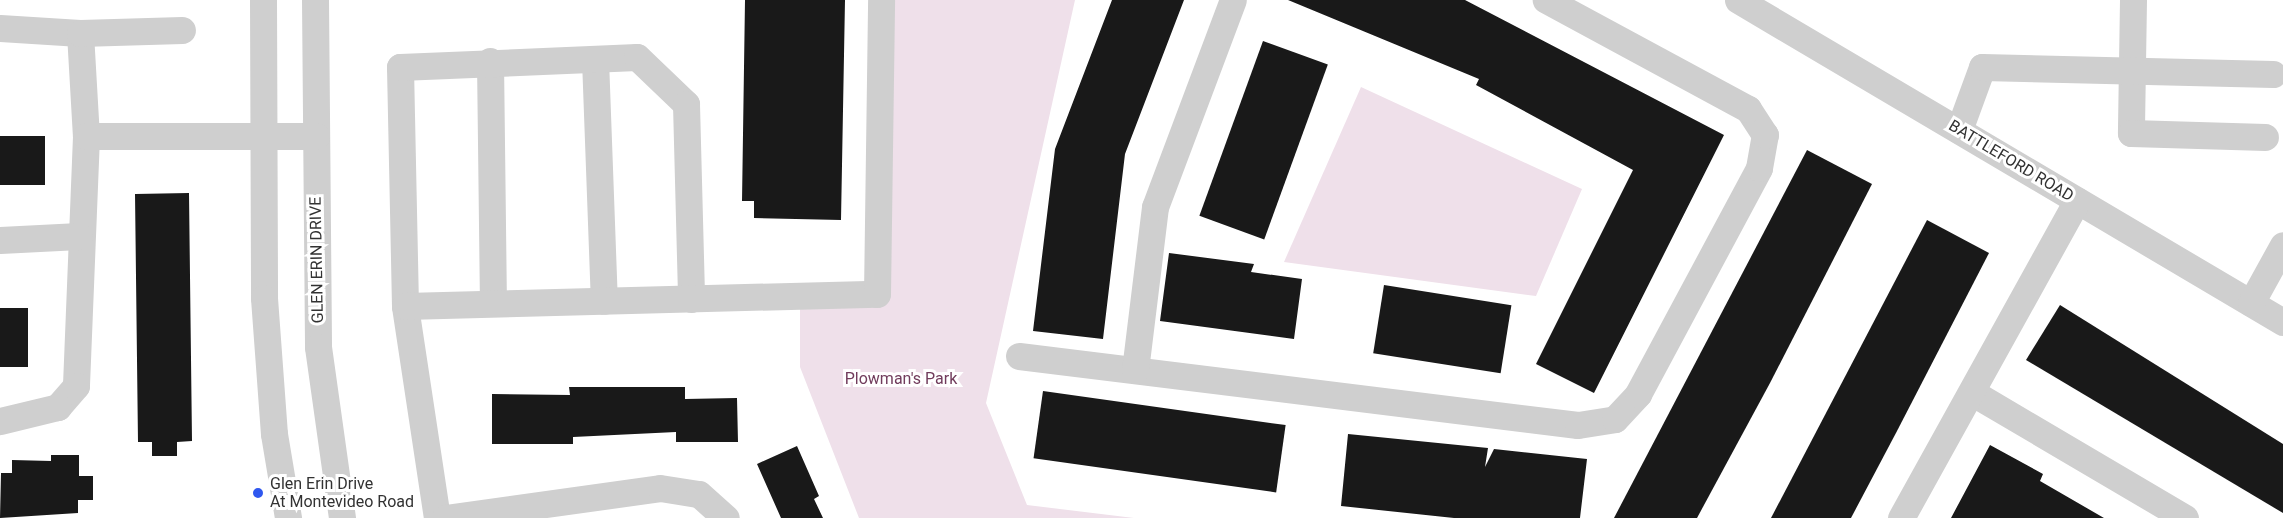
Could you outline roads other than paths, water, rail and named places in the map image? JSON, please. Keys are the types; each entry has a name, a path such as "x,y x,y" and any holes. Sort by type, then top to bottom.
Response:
{"street":[{"path":"263,0 265,321 274,434 288,518"},
{"name":"GLEN ERIN DRIVE","path":"315,0 318,347 342,518"},
{"path":"405,306 877,294 881,0"},
{"path":"1135,370 1155,207 1233,0"},
{"path":"1019,356 1578,424 1598,425 1629,407 1759,168 1765,135 1748,109 1546,0"},
{"name":"BATTLEFORD ROAD","path":"1738,0 2283,322"},
{"path":"2133,0 2131,133 2265,137"},
{"path":"0,28 80,33 182,30"},
{"path":"0,421 58,407 76,386 79,236 86,136 80,33"},
{"path":"437,518 405,306 400,67 490,61 637,57 686,104 691,298"},
{"path":"595,59 604,301"},
{"path":"490,61 493,303"},
{"path":"1959,130 1982,67 2273,74"},
{"path":"86,136 316,136"},
{"path":"1900,518 1973,393 2077,200"},
{"path":"0,240 79,236"},
{"path":"2251,303 2283,245"},
{"path":"1973,393 2186,518"},
{"path":"444,518 660,488 699,494 726,518"}],"place":[{"name":"Glen Erin Drive At Montevideo Road","path":"258,493"}],"park label":[{"name":"Plowman's Park","path":"901,379"}]}
